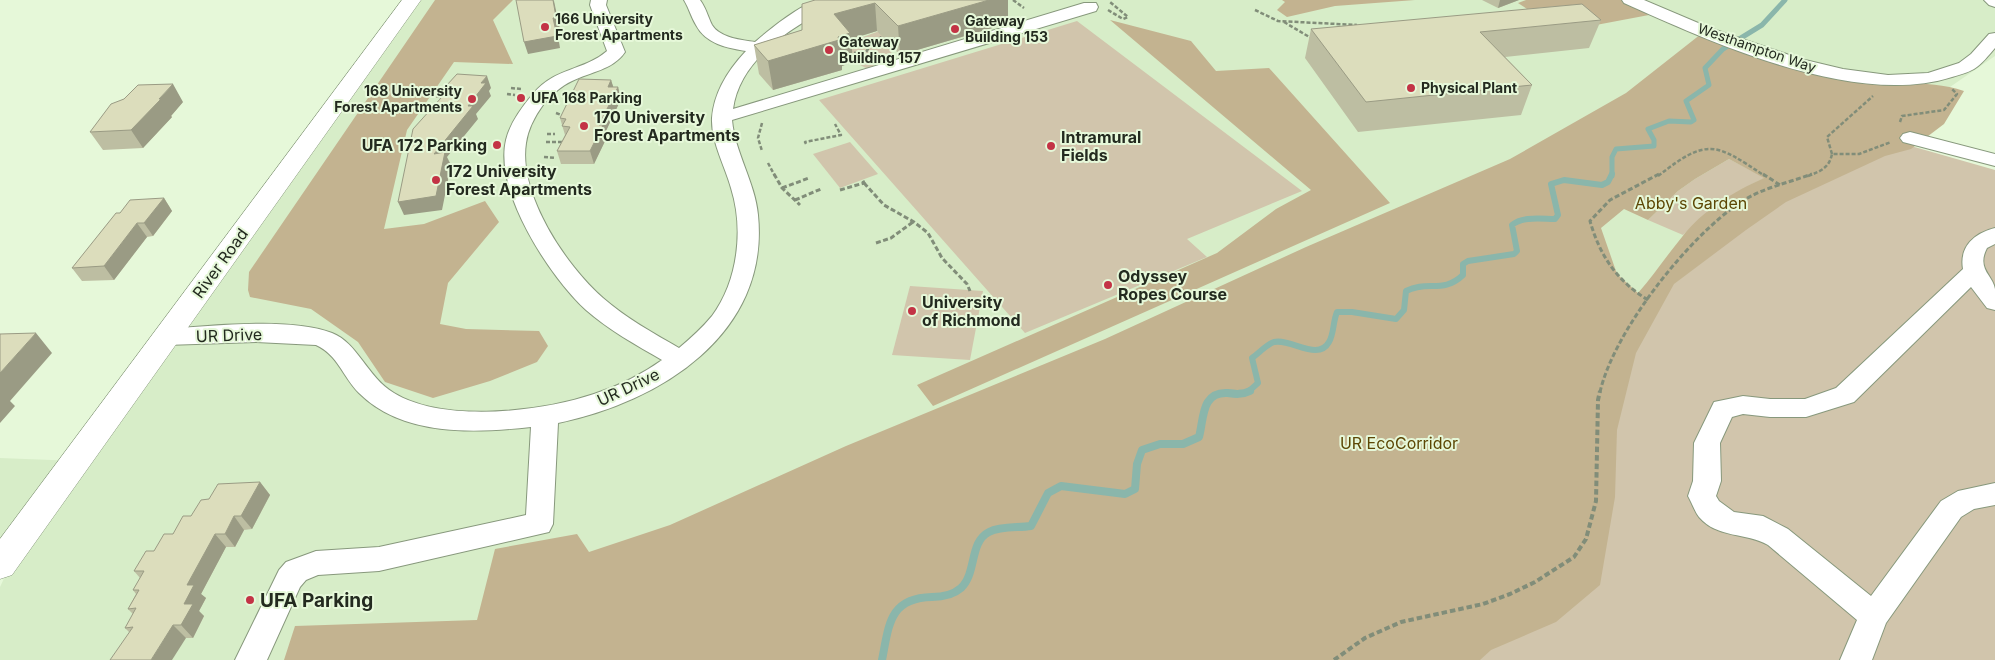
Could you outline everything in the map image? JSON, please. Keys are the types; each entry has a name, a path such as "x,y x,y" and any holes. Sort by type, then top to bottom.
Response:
{"main road":[{"name":"River Road","path":"0,565 412,0"},
{"name":"River Road","path":"0,588 29,527"}],"street":[{"path":"599,0 598,5 616,52 604,63 558,81 541,96 518,130 513,150 515,167 536,228 554,260 569,279 612,318 680,360"},
{"path":"692,0 698,8 708,31 728,41 758,48"},
{"name":"UR Drive","path":"166,337 275,334 307,335 324,339 342,351 367,386 383,398 404,410 428,417 456,421 513,420 545,417 603,401 632,389 680,360 708,335 723,317 736,296 742,275 748,238 747,210 744,195 726,143 722,118 730,88 745,63 758,48 790,22 833,0"},
{"name":"Westhampton Way","path":"1630,0 1750,49 1792,63 1852,76 1881,79 1918,79 1946,74 1967,66 1995,38"},
{"path":"733,115 1104,5"},
{"path":"1910,138 1995,160"},
{"path":"1995,235 1979,243 1973,253 1974,271 1981,287 1995,302"},
{"path":"1874,616 1778,537 1763,528 1727,523 1709,508 1702,496 1707,480 1707,443 1724,409 1743,405 1770,408 1806,408 1846,395 1974,271"},
{"path":"251,660 289,579 296,571 306,566 316,563 379,559 445,545 482,534 539,524 545,417"},
{"path":"1856,660 1874,616 1951,509 1968,499 1995,494"}],"path":[{"path":"1104,5 1115,0"},
{"path":"1104,5 1128,18 1123,19 1104,5"},
{"path":"1016,11 1025,9"},
{"path":"1255,10 1274,20 1284,22 1359,26"},
{"path":"1284,22 1315,42"},
{"path":"864,76 860,67 864,54 871,44 890,32"},
{"path":"1832,154 1859,154 1885,144 1910,138 1901,126 1900,119 1902,116 1944,110 1957,94 1948,86"},
{"path":"511,88 521,89"},
{"path":"1334,660 1382,629 1404,621 1481,605 1516,592 1529,586 1576,555 1587,535 1597,490 1599,475 1598,399 1600,384 1614,352 1648,300 1700,236 1722,216 1741,202 1761,192 1827,167 1832,154 1827,137 1873,96 1870,89"},
{"path":"507,94 515,94"},
{"path":"758,108 763,116 758,138 762,151"},
{"path":"556,113 564,116"},
{"path":"806,144 805,142 840,134 835,124"},
{"path":"547,134 555,134"},
{"path":"546,142 562,142"},
{"path":"1648,300 1632,291 1612,272 1594,237 1590,221 1610,200 1654,178 1678,160 1702,148 1718,149 1736,157 1780,185"},
{"path":"544,157 556,158"},
{"path":"768,164 782,188 800,205"},
{"path":"782,188 809,178"},
{"path":"840,190 863,181 884,205 914,222 928,233 942,258 967,284 970,291"},
{"path":"796,200 821,189"},
{"path":"876,243 887,242 914,222"}],"shaded area":[{"name":"University of Richmond","path":"412,0 1995,0 1995,56 1950,87 1432,660 0,660 0,587 27,530 0,565 0,458 77,461"}],"green space":[{"path":"435,0 513,0 493,20 513,64 454,62 407,130 384,229 424,224 485,201 499,222 448,283 440,324 466,329 539,331 548,346 537,362 490,381 433,398 385,382 358,342 311,309 250,297 248,290 249,272"},
{"path":"1282,0 1415,0 1335,6 1287,17 1277,10 1285,2"},
{"path":"1526,0 1623,0 1649,15 1580,28 1527,9 1518,3"},
{"path":"1110,20 1191,41 1216,71 1269,68 1390,203 933,406 917,385 1217,253 1276,209 1311,190"},
{"name":"Intramural Fields","path":"1077,21 1302,191 1187,239 1207,257 1025,333 819,100"},
{"path":"885,29 885,38 892,54 868,69 856,63 849,42"},
{"name":"UR EcoCorridor","path":"1701,34 1771,61 1843,80 1935,85 1964,91 1944,124 1911,149 1885,156 1786,202 1674,284 1636,353 1617,430 1615,497 1600,585 1556,622 1491,650 1480,660 284,660 295,626 477,620 495,549 577,534 589,552 670,525 846,446 1105,339 1306,247 1510,159 1626,93","holes":["1729,159 1764,178 1741,189 1699,218 1638,293 1617,274 1601,228 1624,209 1648,220 1678,191"]},
{"path":"1890,140 1995,170 1995,660 1424,660 1592,497 1659,273"},
{"path":"850,142 878,174 840,188 813,154"},
{"name":"Abby's Garden","path":"1729,159 1765,178 1721,203 1683,235 1648,220 1678,191"},
{"path":"910,286 983,291 970,360 892,355"}],"building":[{"name":"166 University Forest Apartments","path":"516,0 553,0 556,17 553,18 557,36 524,42"},
{"path":"815,0 989,0 898,26 875,3 834,14 850,33 838,37 839,40 768,61 754,45 802,30 802,4"},
{"path":"1582,4 1601,20 1480,32 1532,85 1366,102 1311,29"},
{"path":"457,74 487,76 481,83 486,83 468,106 473,106 434,154 445,152 436,196 398,202 413,129 441,98 436,97"},
{"name":"170 University Forest Apartments","path":"579,79 611,80 608,87 618,87 599,125 603,125 590,151 557,151 570,127 562,126 566,119 560,118"},
{"path":"173,84 131,130 90,132 111,104 124,99 138,85"},
{"path":"164,198 144,223 137,223 104,266 72,268 116,213 120,213 130,200"},
{"path":"36,333 0,373 0,334"},
{"path":"260,482 241,516 234,516 225,534 215,534 187,585 194,585 184,604 193,604 181,625 173,625 151,660 110,660 133,627 125,628 136,608 128,609 139,590 133,590 144,571 134,571 146,551 154,551 164,534 173,534 183,516 191,516 201,500 209,499 218,484"}],"waterway":[{"path":"1612,174 1612,157 1616,149 1654,146 1654,140 1648,129 1669,121 1691,122 1694,120 1686,101 1709,85 1705,68 1723,49 1762,25 1785,0"},
{"path":"1249,391 1258,383 1252,358 1268,345 1274,342 1281,342 1311,350 1324,348 1331,339 1337,312 1352,312 1396,319 1404,310 1406,291 1421,287 1442,286 1456,281 1463,275 1463,264 1468,261 1514,254 1517,251 1512,225 1516,222 1532,219 1555,219 1558,215 1551,184 1564,180 1602,185 1608,182 1612,174"},
{"path":"882,660 890,625 899,608 907,602 940,597 961,588 966,582 978,543 989,532 1004,528 1031,526 1048,493 1061,486 1125,494 1135,489 1137,464 1142,450 1160,444 1183,444 1199,437 1205,408 1212,397 1219,394 1241,394 1249,391"}],"place":[{"name":"166 University Forest Apartments","path":"545,27"},
{"name":"Gateway Building 153","path":"955,29"},
{"name":"Gateway Building 157","path":"829,50"},
{"name":"Physical Plant","path":"1411,88"},
{"name":"UFA 168 Parking","path":"521,98"},
{"name":"168 University Forest Apartments","path":"472,99"},
{"name":"170 University Forest Apartments","path":"584,126"},
{"name":"UFA 172 Parking","path":"497,145"},
{"name":"Intramural Fields","path":"1051,146"},
{"name":"172 University Forest Apartments","path":"436,180"},
{"name":"Odyssey Ropes Course","path":"1108,285"},
{"name":"University of Richmond","path":"912,311"},
{"name":"UFA Parking","path":"250,600"}]}
